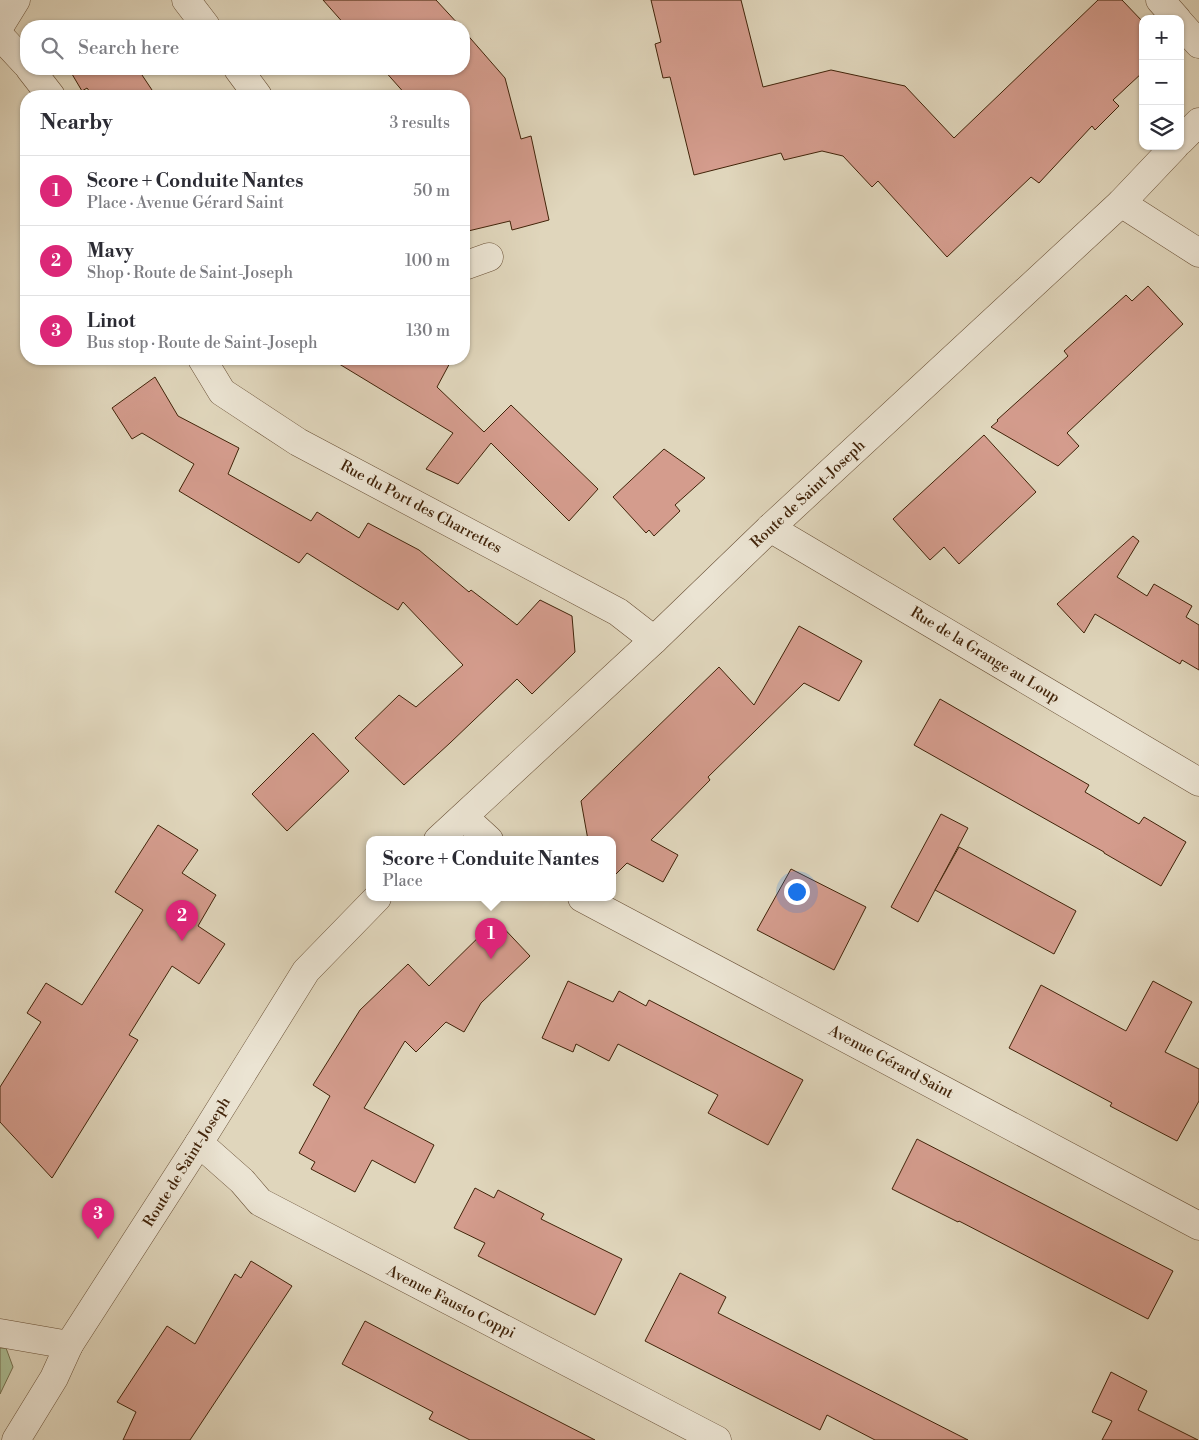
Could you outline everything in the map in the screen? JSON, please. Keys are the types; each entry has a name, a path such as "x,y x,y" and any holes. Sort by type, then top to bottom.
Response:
{"street":[{"path":"0,26 16,0"},
{"path":"186,0 201,20"},
{"path":"1160,0 1173,15"},
{"path":"1184,27 1199,44"},
{"path":"0,36 20,58"},
{"path":"35,75 46,90"},
{"path":"242,75 254,90"},
{"path":"1184,137 1199,122"},
{"name":"Route de Saint-Joseph","path":"442,836 654,640 770,528 1121,203 1171,150"},
{"path":"1121,203 1199,253"},
{"name":"Rue du Port des Charrettes","path":"206,365 222,392 298,442 618,612 654,640"},
{"name":"Rue de la Grange au Loup","path":"770,528 1199,782"},
{"path":"464,816 485,836"},
{"name":"Route de Saint-Joseph","path":"21,1438 54,1378 69,1345 199,1143 306,971 374,901"},
{"name":"Avenue Gérard Saint","path":"588,901 1199,1226"},
{"name":"Avenue Fausto Coppi","path":"199,1143 242,1181 260,1202 717,1440"},
{"path":"0,1333 69,1345"}],"green space":[{"path":"0,1348 6,1348 13,1367 0,1394"}],"building":[{"path":"323,0 436,0 454,20 341,20"},
{"path":"651,0 741,0 763,87 831,70 905,86 954,138 1098,0 1122,0 1139,18 1139,76 1113,100 1119,106 1095,130 1092,126 1039,183 1031,177 947,257 878,181 872,187 843,156 822,151 784,160 781,153 694,175 670,77 663,78 655,44 661,42"},
{"path":"470,38 505,78 521,139 531,136 549,220 512,230 510,221 470,231 470,90 402,90 388,75 470,75"},
{"path":"73,75 142,75 152,90 88,90 87,88 81,90"},
{"path":"1148,286 1183,324 1067,433 1079,446 1058,466 991,427 1068,356 1064,351 1126,295 1132,301"},
{"path":"341,365 449,365 437,387 484,432 511,405 598,489 569,521 491,443 458,484 426,469 453,433"},
{"path":"155,377 178,416 239,448 228,474 311,521 317,512 359,538 368,523 419,550 469,592 471,590 517,625 540,600 572,616 575,652 532,694 517,679 404,785 355,738 399,695 416,707 463,665 403,602 398,610 307,553 299,563 179,491 194,464 142,433 132,439 112,408"},
{"path":"984,435 1036,492 959,564 944,547 930,560 893,519"},
{"path":"664,449 705,478 675,505 680,511 654,536 649,530 646,533 613,497"},
{"path":"1133,536 1139,541 1117,577 1147,596 1154,584 1192,606 1186,617 1199,625 1199,670 1182,660 1180,664 1095,614 1084,633 1057,604"},
{"path":"799,626 862,661 839,701 804,683 708,777 710,780 651,840 678,855 663,882 627,863 616,874 616,836 587,836 581,801 719,667 754,705"},
{"path":"940,699 1089,785 1085,792 1139,824 1144,817 1186,842 1161,886 914,745"},
{"path":"313,733 349,771 287,831 252,794"},
{"path":"941,814 968,828 918,922 891,907"},
{"path":"158,825 198,850 182,873 216,895 198,926 225,944 199,984 172,966 129,1035 138,1040 52,1178 0,1122 0,1087 41,1022 27,1013 46,983 82,1005 143,910 115,892"},
{"path":"959,847 1076,911 1054,954 935,890"},
{"path":"791,869 866,907 834,970 757,930"},
{"path":"496,920 530,956 481,1003 464,1032 446,1022 416,1052 405,1041 364,1108 434,1145 415,1183 372,1160 355,1192 311,1169 315,1162 299,1153 330,1096 313,1085 360,1010 408,964 429,986"},
{"path":"568,981 613,1002 619,991 646,1006 649,1000 803,1080 768,1145 708,1113 718,1095 618,1044 609,1061 576,1044 573,1052 542,1038"},
{"path":"1153,981 1192,1002 1165,1052 1199,1069 1199,1101 1177,1141 1110,1106 1112,1103 1009,1048 1041,985 1126,1031"},
{"path":"917,1139 1173,1271 1148,1319 959,1221 892,1189"},
{"path":"475,1188 494,1198 498,1190 544,1214 541,1219 622,1259 595,1315 478,1256 485,1243 454,1228"},
{"path":"251,1261 292,1286 190,1440 123,1440 136,1412 117,1402 167,1326 195,1344 235,1274 241,1278"},
{"path":"680,1273 726,1297 718,1313 968,1440 875,1440 827,1415 820,1430 645,1341"},
{"path":"365,1321 595,1440 470,1440 429,1419 433,1412 342,1364"},
{"path":"1111,1372 1147,1391 1138,1410 1198,1440 1102,1440 1112,1421 1092,1412"}],"place":[{"name":"Mavy","path":"182,941"},
{"name":"Score + Conduite Nantes","path":"491,959"},
{"name":"Linot","path":"98,1239"}]}
